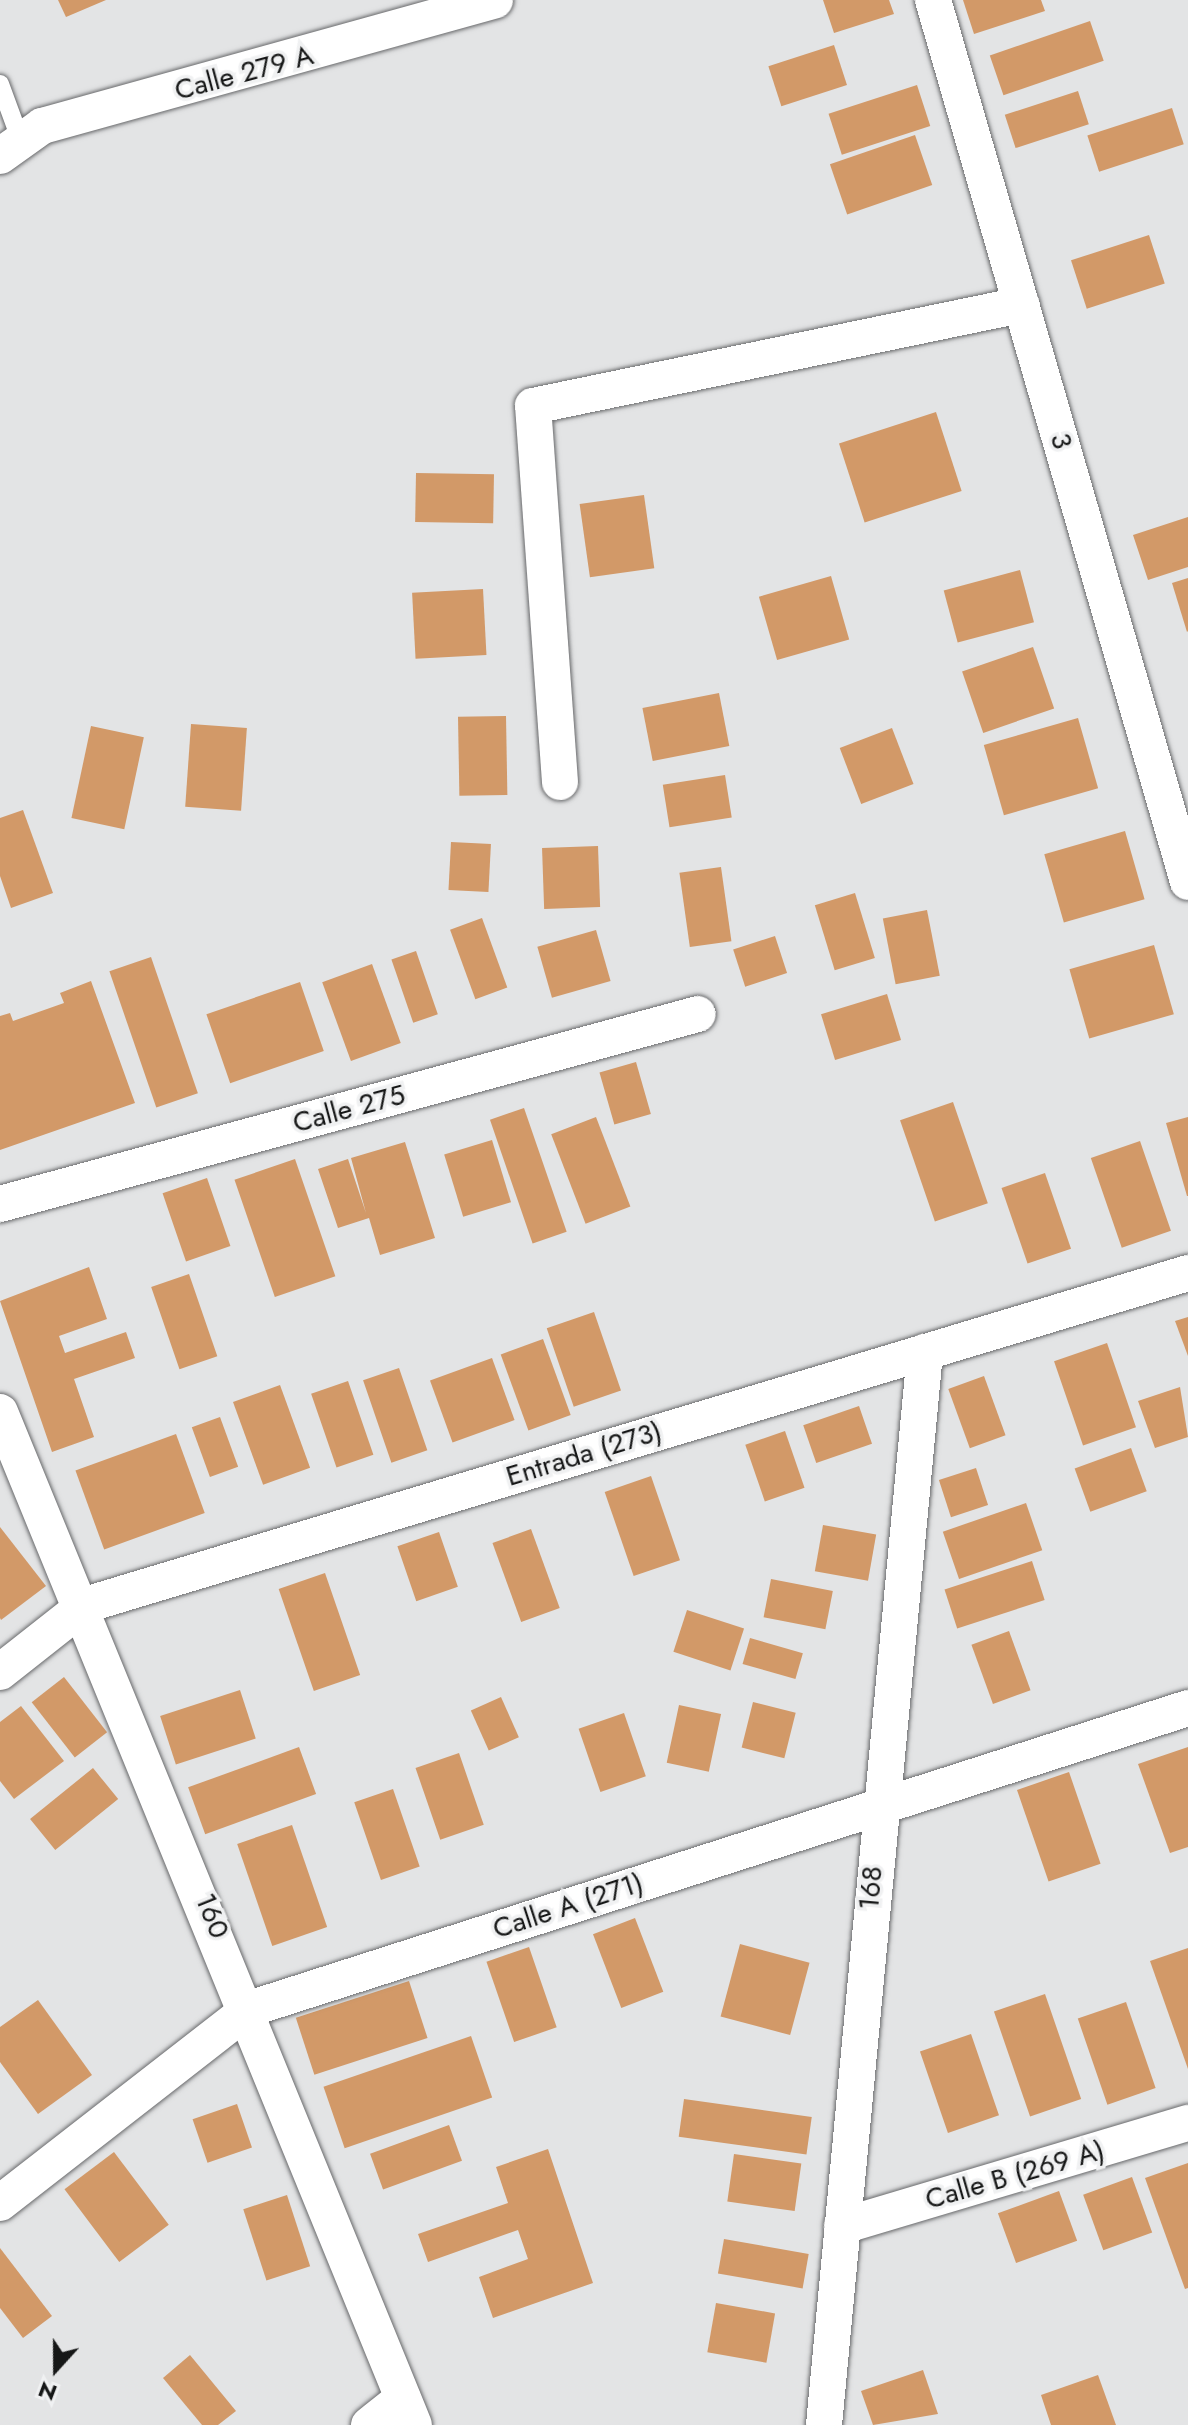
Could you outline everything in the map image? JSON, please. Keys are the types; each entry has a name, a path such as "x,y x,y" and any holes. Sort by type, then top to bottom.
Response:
{"street":[{"name":"Calle 279 A","path":"9,146 495,0"},
{"name":"3","path":"933,0 1188,882"},
{"path":"560,782 533,406 1022,305"},
{"name":"Calle 275","path":"0,1204 698,1014"},
{"name":"Entrada (273)","path":"0,1672 85,1605 1188,1273"},
{"name":"168","path":"824,2425 878,1806 925,1352"},
{"name":"160","path":"0,1412 85,1605 408,2412"},
{"name":"Calle A (271)","path":"0,2203 249,2009 1188,1708"},
{"name":"Calle B (269 A)","path":"842,2226 1188,2123"},
{"path":"369,2425 408,2412"}],"lane":[{"path":"0,84 9,146"}],"building":[{"path":"58,0 106,0 66,17"},
{"path":"823,0 889,0 894,14 834,33"},
{"path":"963,0 1041,0 1045,11 974,34"},
{"path":"1090,21 1104,61 1003,95 990,56"},
{"path":"834,45 847,85 781,106 768,66"},
{"path":"917,85 930,126 842,155 829,114"},
{"path":"1078,91 1089,124 1016,148 1005,115"},
{"path":"1172,108 1184,144 1099,172 1087,136"},
{"path":"915,135 932,185 847,214 830,164"},
{"path":"1149,235 1165,284 1087,309 1071,260"},
{"path":"936,412 962,491 865,522 839,444"},
{"path":"416,473 494,474 493,523 415,522"},
{"path":"644,495 654,568 590,577 580,504"},
{"path":"1188,517 1188,567 1148,580 1133,535"},
{"path":"1020,570 1034,622 958,643 944,590"},
{"path":"831,576 849,639 777,660 759,597"},
{"path":"1188,578 1188,631 1187,632 1172,583"},
{"path":"483,589 486,655 416,659 412,593"},
{"path":"1033,647 1054,708 983,733 962,671"},
{"path":"719,693 729,746 653,761 642,708"},
{"path":"506,716 507,795 459,796 458,717"},
{"path":"1078,718 1098,788 1004,815 984,745"},
{"path":"191,724 247,728 241,811 185,807"},
{"path":"91,726 144,737 124,829 71,818"},
{"path":"892,728 914,784 861,804 840,748"},
{"path":"725,775 732,817 670,827 663,785"},
{"path":"23,810 53,893 11,908 0,876 0,818"},
{"path":"1125,831 1145,899 1064,922 1044,854"},
{"path":"451,842 491,844 488,892 448,890"},
{"path":"598,846 600,907 544,909 542,848"},
{"path":"721,867 731,941 690,947 679,873"},
{"path":"855,893 875,958 835,970 815,905"},
{"path":"927,910 940,976 896,984 883,919"},
{"path":"482,918 507,988 475,999 450,930"},
{"path":"596,930 611,981 552,998 537,947"},
{"path":"775,936 787,973 745,987 733,950"},
{"path":"1154,945 1174,1014 1089,1038 1069,969"},
{"path":"416,951 438,1014 413,1023 391,959"},
{"path":"151,957 198,1093 156,1107 109,971"},
{"path":"372,964 401,1043 351,1061 322,982"},
{"path":"91,981 135,1103 0,1150 0,1016 10,1013 13,1021 64,1003 60,993"},
{"path":"300,982 324,1051 230,1083 206,1014"},
{"path":"887,994 901,1040 835,1060 821,1014"},
{"path":"636,1062 651,1114 614,1124 599,1072"},
{"path":"953,1102 988,1203 935,1221 900,1120"},
{"path":"524,1108 567,1232 533,1244 490,1120"},
{"path":"596,1117 630,1207 586,1224 551,1134"},
{"path":"1188,1117 1188,1196 1187,1196 1166,1123"},
{"path":"492,1140 511,1202 463,1217 444,1155"},
{"path":"1140,1141 1171,1231 1122,1248 1091,1158"},
{"path":"405,1142 435,1238 380,1255 369,1218 338,1228 318,1169 348,1159 366,1213 351,1158"},
{"path":"295,1159 335,1276 275,1297 234,1180"},
{"path":"1045,1173 1071,1249 1028,1264 1002,1188"},
{"path":"207,1178 230,1246 186,1261 163,1193"},
{"path":"89,1267 107,1319 59,1336 65,1353 126,1332 135,1358 74,1379 94,1437 52,1452 0,1301"},
{"path":"189,1274 217,1356 180,1369 151,1287"},
{"path":"594,1312 621,1390 574,1407 547,1328"},
{"path":"1188,1317 1188,1356 1175,1321"},
{"path":"543,1339 571,1415 528,1431 501,1354"},
{"path":"1107,1343 1136,1427 1083,1445 1054,1361"},
{"path":"492,1358 515,1420 453,1443 430,1381"},
{"path":"399,1368 427,1450 391,1463 363,1380"},
{"path":"984,1376 1006,1435 970,1448 948,1389"},
{"path":"348,1381 373,1455 337,1467 311,1394"},
{"path":"280,1385 310,1468 263,1485 233,1402"},
{"path":"1180,1387 1188,1437 1155,1448 1138,1401"},
{"path":"859,1406 872,1444 816,1463 803,1425"},
{"path":"220,1417 238,1467 210,1477 192,1427"},
{"path":"785,1431 805,1488 765,1501 745,1445"},
{"path":"176,1434 205,1513 104,1550 75,1471"},
{"path":"1131,1448 1147,1491 1090,1512 1075,1469"},
{"path":"976,1468 988,1505 951,1517 939,1480"},
{"path":"651,1476 680,1560 634,1576 605,1492"},
{"path":"1026,1503 1042,1550 959,1579 943,1532"},
{"path":"823,1525 876,1534 868,1581 815,1571"},
{"path":"0,1527 46,1586 1,1620 0,1618"},
{"path":"531,1529 560,1608 521,1622 492,1543"},
{"path":"439,1532 458,1587 416,1601 397,1546"},
{"path":"1032,1561 1045,1600 957,1628 945,1589"},
{"path":"325,1573 360,1675 314,1691 279,1589"},
{"path":"771,1579 833,1591 825,1629 764,1617"},
{"path":"687,1610 744,1629 730,1670 673,1652"},
{"path":"1009,1631 1031,1690 993,1704 971,1645"},
{"path":"750,1638 803,1653 795,1679 743,1664"},
{"path":"64,1677 107,1732 75,1757 32,1702"},
{"path":"240,1690 256,1739 176,1764 160,1716"},
{"path":"501,1697 519,1737 489,1751 471,1710"},
{"path":"753,1702 796,1713 784,1758 742,1748"},
{"path":"679,1705 721,1714 709,1772 667,1763"},
{"path":"21,1706 64,1761 14,1799 0,1781 0,1722"},
{"path":"624,1713 646,1776 600,1792 579,1729"},
{"path":"299,1747 316,1794 205,1834 188,1787"},
{"path":"1188,1747 1188,1847 1170,1853 1138,1764"},
{"path":"459,1753 484,1825 440,1840 416,1768"},
{"path":"93,1768 118,1799 55,1850 30,1819"},
{"path":"1069,1772 1101,1864 1049,1882 1017,1790"},
{"path":"393,1789 420,1867 381,1880 354,1802"},
{"path":"292,1825 327,1927 272,1946 237,1844"},
{"path":"635,1918 663,1992 621,2008 593,1934"},
{"path":"740,1944 810,1963 790,2035 721,2016"},
{"path":"529,1947 557,2027 514,2042 486,1962"},
{"path":"1188,1948 1188,2069 1150,1961"},
{"path":"409,1981 428,2038 314,2075 296,2018"},
{"path":"1045,1994 1081,2099 1030,2117 994,2012"},
{"path":"38,2000 92,2075 38,2114 0,2062 0,2027"},
{"path":"1126,2002 1156,2088 1107,2105 1078,2019"},
{"path":"971,2034 999,2115 948,2133 920,2052"},
{"path":"471,2036 492,2097 345,2148 323,2087"},
{"path":"684,2099 812,2117 806,2155 679,2137"},
{"path":"237,2104 252,2147 208,2163 193,2119"},
{"path":"449,2125 462,2161 383,2189 370,2154"},
{"path":"548,2149 593,2283 493,2318 479,2277 528,2259 518,2230 428,2262 418,2234 508,2203 496,2167"},
{"path":"114,2152 169,2225 119,2262 64,2189"},
{"path":"734,2154 801,2163 795,2211 727,2202"},
{"path":"1188,2163 1188,2288 1185,2289 1145,2178"},
{"path":"1132,2177 1152,2232 1103,2250 1083,2195"},
{"path":"1059,2191 1077,2241 1016,2263 998,2213"},
{"path":"287,2195 310,2266 266,2281 243,2209"},
{"path":"724,2239 809,2254 803,2288 718,2273"},
{"path":"0,2248 52,2316 23,2338 0,2308"},
{"path":"716,2303 775,2313 766,2363 707,2352"},
{"path":"190,2355 236,2411 218,2425 202,2425 163,2378"},
{"path":"923,2370 938,2414 873,2425 861,2391"},
{"path":"1098,2375 1116,2425 1051,2425 1041,2395"}]}
